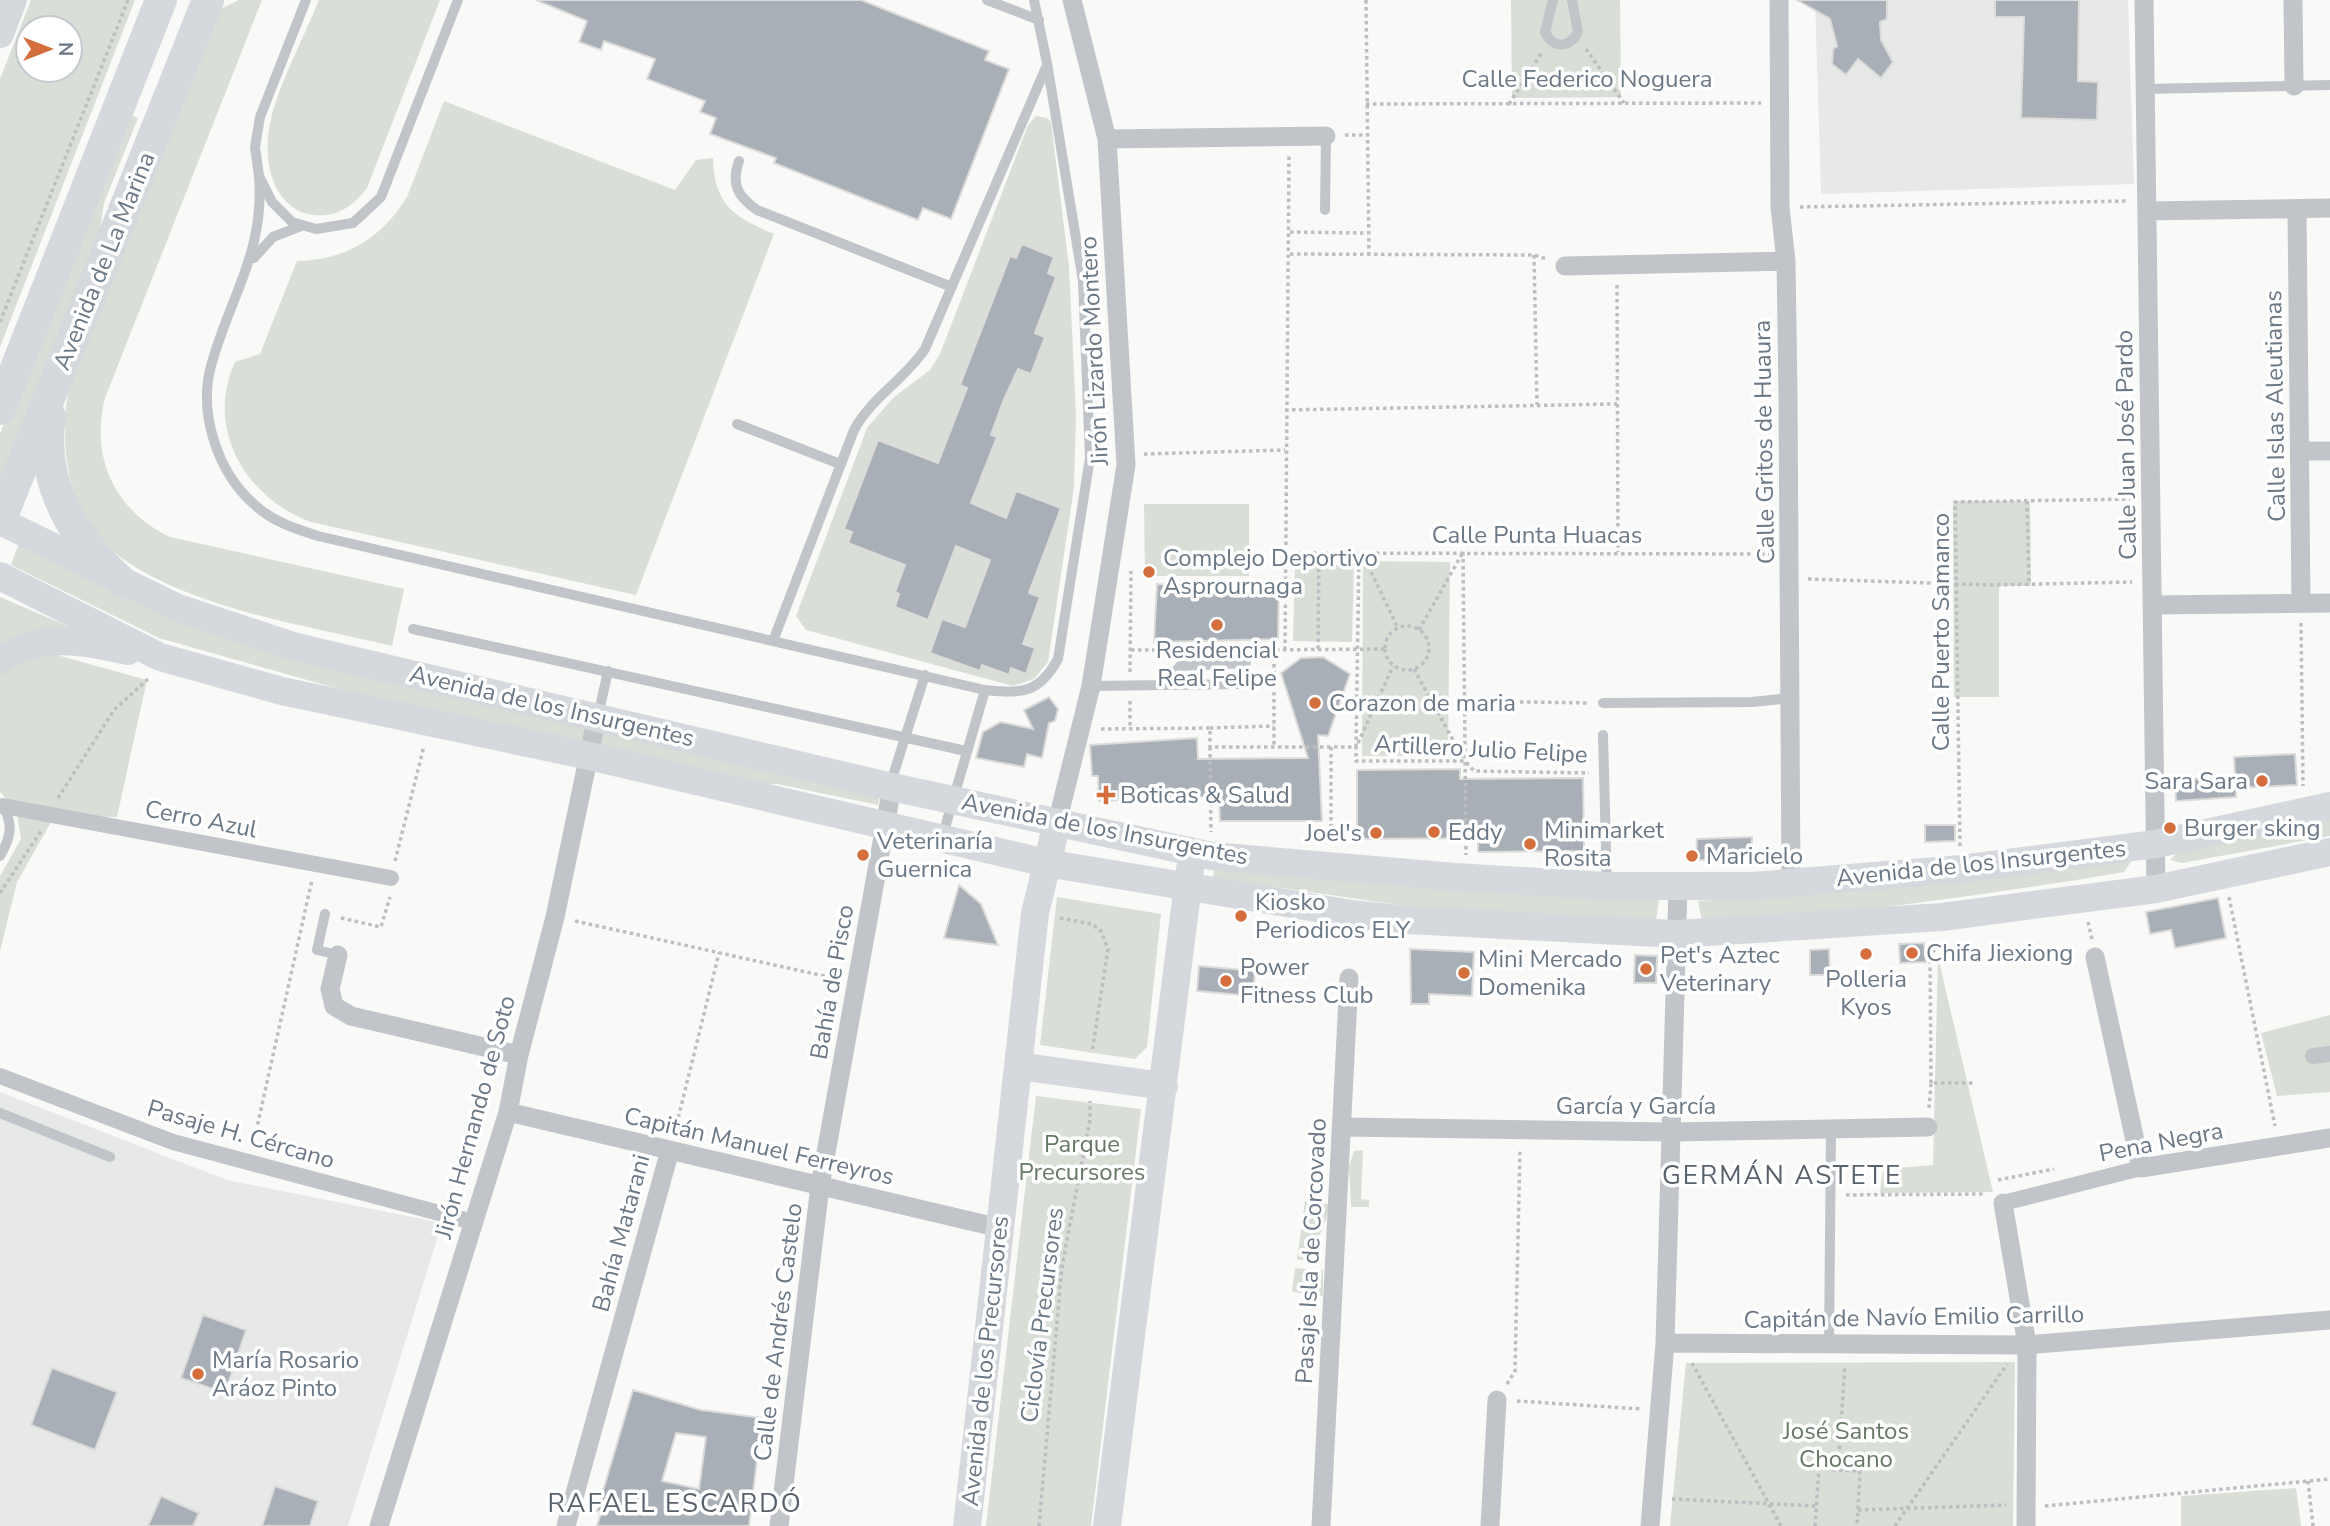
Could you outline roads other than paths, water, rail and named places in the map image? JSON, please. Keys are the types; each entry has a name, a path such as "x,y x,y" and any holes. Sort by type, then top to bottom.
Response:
{"main road":[{"path":"0,34 13,0"},
{"name":"Avenida de La Marina","path":"0,409 161,0"},
{"name":"Avenida de La Marina","path":"0,521 208,0"},
{"path":"147,35 148,61 159,72 168,71 184,61"},
{"path":"116,231 118,200 148,113 145,105 137,102 120,105"},
{"path":"58,379 49,420 50,463 61,504 77,535 98,561 123,583"},
{"name":"Avenida de los Insurgentes","path":"0,521 123,583 211,620 296,647 1057,823 1202,842 1330,867 1607,886 1678,888 1791,884 1961,869 2156,844 2317,809"},
{"name":"Avenida de los Insurgentes","path":"0,576 166,659 282,691 589,756 1046,863 1300,908 1409,920 1676,934 1942,917 2156,888 2330,852"},
{"path":"0,660 18,648 63,639 166,659"},
{"name":"Avenida de los Precursores","path":"967,1526 1035,913 1057,823"},
{"path":"1107,1526 1187,887 1202,842"},
{"path":"1018,1066 1164,1086"}],"street":[{"name":"Jirón Lizardo Montero","path":"1057,823 1091,686 1126,454 1107,139 1072,0"},
{"name":"Calle Gritos de Huaura","path":"1779,0 1780,207 1786,261 1792,698 1791,884"},
{"name":"Calle Juan José Pardo","path":"2144,0 2156,888"},
{"path":"2293,0 2294,86"},
{"path":"1107,139 1326,136"},
{"path":"2147,206 2330,208"},
{"name":"Calle Islas Aleutianas","path":"2297,209 2301,603"},
{"path":"1566,266 1786,261"},
{"path":"2301,451 2330,451"},
{"path":"2152,605 2330,603"},
{"name":"Jirón Hernando de Soto","path":"379,1526 508,1112 519,1055 555,917 597,716"},
{"name":"Bahía de Pisco","path":"820,1186 891,786"},
{"name":"Cerro Azul","path":"2,805 391,878"},
{"path":"1650,1526 1660,1410 1673,1343 1671,1132 1678,888"},
{"path":"338,954 330,989 334,1006 351,1016 519,1055"},
{"path":"2095,957 2141,1168"},
{"name":"Pasaje Isla de Corcovado","path":"1321,1526 1344,1127 1349,978"},
{"name":"Pasaje H. Cércano","path":"0,1076 173,1142 473,1222"},
{"name":"Capitán Manuel Ferreyros","path":"508,1112 1000,1228"},
{"name":"García y García","path":"1344,1127 1671,1132 1928,1127"},
{"name":"Pena Negra","path":"1996,1198 2141,1168 2330,1138"},
{"name":"Bahía Matarani","path":"566,1526 670,1150"},
{"name":"Calle de Andrés Castelo","path":"779,1526 820,1186"},
{"path":"1996,1198 2023,1345 2026,1526"},
{"name":"Capitán de Navío Emilio Carrillo","path":"1673,1343 2023,1345 2330,1320"},
{"path":"1490,1526 1497,1400"}],"lane":[{"path":"306,0 260,117 255,147 260,223 248,266 211,367 207,406 214,442 231,478 256,506 285,525 318,536 985,690 1010,692 1030,690 1047,678 1058,659 1090,458 1083,281 1034,0"},
{"path":"259,176 277,207 292,222 301,226 316,229 341,227 363,216 381,197 458,0"},
{"path":"986,0 1039,20"},
{"path":"1553,0 1545,27 1550,40 1562,45 1576,36 1578,27 1572,0"},
{"path":"773,641 841,464 866,408 912,368 925,349 1047,63"},
{"path":"2145,89 2330,85"},
{"path":"1325,210 1326,136"},
{"path":"739,161 735,187 742,199 757,210 952,287"},
{"path":"248,266 273,237 301,226"},
{"path":"737,424 841,464"},
{"path":"413,629 966,751"},
{"path":"1165,685 1180,666 1246,663"},
{"path":"597,716 608,671"},
{"path":"891,786 925,675"},
{"path":"1091,686 1243,684"},
{"path":"942,838 985,690"},
{"path":"1603,703 1752,702 1792,698"},
{"path":"1603,735 1607,886"},
{"path":"0,856 10,837 11,822 2,805"},
{"path":"325,914 317,950 338,954"},
{"path":"0,1113 110,1157"},
{"path":"1831,1129 1830,1195 1838,1345"}],"place":[{"name":"Complejo Deportivo Asprournaga","path":"1149,572"},
{"name":"Residencial Real Felipe","path":"1217,625"},
{"name":"Corazon de maria","path":"1315,703"},
{"name":"Sara Sara","path":"2262,781"},
{"name":"Boticas & Salud","path":"1106,795"},
{"name":"Burger sking","path":"2170,828"},
{"name":"Eddy","path":"1434,832"},
{"name":"Joel's","path":"1376,833"},
{"name":"Minimarket Rosita","path":"1530,844"},
{"name":"Veterinaría Guernica","path":"863,855"},
{"name":"Maricielo","path":"1692,856"},
{"name":"Kiosko Periodicos ELY","path":"1241,916"},
{"name":"Chifa Jiexiong","path":"1912,953"},
{"name":"Polleria Kyos","path":"1866,954"},
{"name":"Pet's Aztec Veterinary","path":"1646,969"},
{"name":"Mini Mercado Domenika","path":"1464,973"},
{"name":"Power Fitness Club","path":"1226,981"},
{"name":"María Rosario Aráoz Pinto","path":"198,1374"}],"district":[{"name":"GERMÁN ASTETE","path":"1782,1175"},
{"name":"RAFAEL ESCARDÓ","path":"675,1503"}],"park label":[{"name":"Parque Precursores","path":"1082,1158"},
{"name":"José Santos Chocano","path":"1846,1445"}]}
